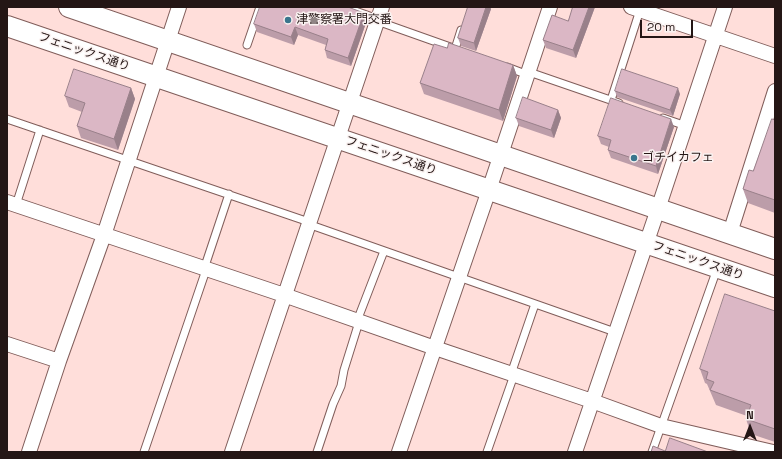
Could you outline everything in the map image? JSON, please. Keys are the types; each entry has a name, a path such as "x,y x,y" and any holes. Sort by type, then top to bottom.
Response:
{"street":[{"path":"69,7 775,249"},
{"path":"399,452 490,190 550,7"},
{"path":"575,452 686,126 724,7"},
{"path":"29,452 59,361 129,161 178,8"},
{"path":"640,9 775,56"},
{"path":"232,452 379,16"},
{"name":"フェニックス通り","path":"7,26 775,287"},
{"path":"730,233 775,91"},
{"path":"11,204 284,295 358,322 592,401 661,426 773,452"},
{"path":"7,344 59,361"}],"lane":[{"path":"247,45 260,7"},
{"path":"344,7 379,16 459,50 464,21"},
{"path":"611,100 640,9"},
{"path":"499,64 626,105"},
{"path":"656,116 686,126"},
{"path":"7,119 229,194 384,251 615,332"},
{"path":"11,204 40,130"},
{"path":"144,452 229,194"},
{"path":"317,452 333,404 341,386 344,370 358,322 384,251"},
{"path":"652,452 718,267"},
{"path":"488,452 535,304"}],"building":[{"path":"260,7 348,7 364,13 348,58 325,50 328,39 295,27 291,37 254,24"},
{"path":"468,7 486,7 474,43 458,38"},
{"path":"573,7 589,7 573,50 543,40 552,15 568,21"},
{"path":"449,43 513,65 499,110 420,83 434,44 447,48"},
{"path":"74,69 131,88 114,139 77,126 85,103 65,96"},
{"path":"622,69 678,88 670,110 615,91"},
{"path":"523,97 558,110 551,130 516,118"},
{"path":"611,98 671,119 656,166 608,150 611,140 598,136"},
{"path":"772,119 775,120 775,200 743,189 749,170 753,171"},
{"path":"725,294 775,311 775,429 746,419 751,405 710,390 714,382 706,379 708,372 700,369"},
{"path":"670,438 708,452 651,452 653,446 665,451"}],"place":[{"name":"津警察署大門交番","path":"288,20"},
{"name":"ゴチイカフェ","path":"634,158"}]}
